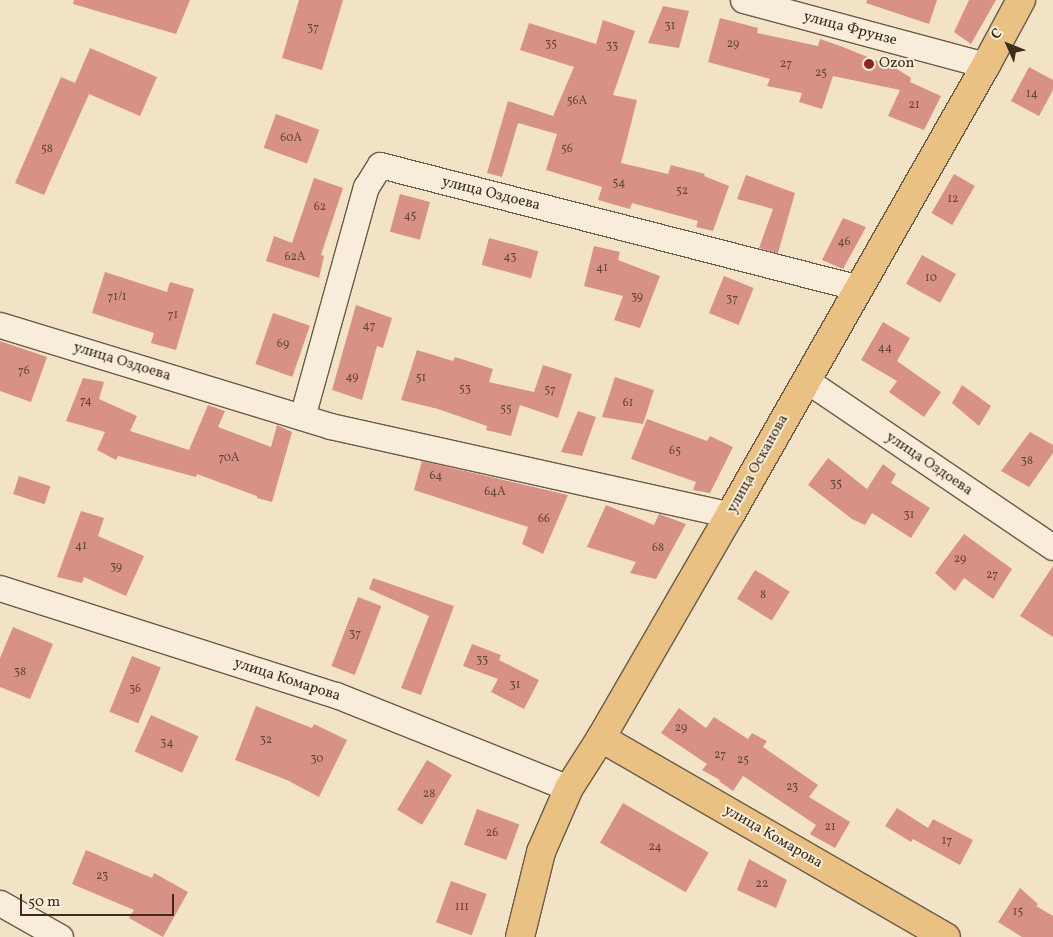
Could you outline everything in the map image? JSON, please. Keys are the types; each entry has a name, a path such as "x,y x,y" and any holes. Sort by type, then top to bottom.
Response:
{"main road":[{"name":"улица Осканова","path":"520,937 541,852 569,788 601,738 730,515 986,65 1020,0"},
{"name":"улица Комарова","path":"601,738 946,937"}],"street":[{"name":"улица Фрунзе","path":"743,0 986,65"},
{"name":"улица Оздоева","path":"302,417 366,187 380,166 858,288"},
{"name":"улица Оздоева","path":"0,325 330,426 730,515"},
{"name":"улица Оздоева","path":"806,380 1053,547"},
{"name":"улица Комарова","path":"0,588 336,695 569,788"},
{"path":"0,903 60,937"}],"building":[{"path":"74,0 190,0 176,34 73,4"},
{"path":"299,0 343,0 322,70 282,58"},
{"path":"867,0 937,0 929,24 866,3"},
{"path":"969,0 996,0 971,44 954,32"},
{"path":"663,6 689,11 679,48 648,43"},
{"path":"720,18 758,28 757,33 818,46 820,39 843,47 897,69 911,78 910,82 941,96 924,130 888,116 900,90 833,76 822,109 799,102 802,93 767,86 770,79 708,62"},
{"path":"603,20 635,31 613,95 637,100 621,163 668,174 671,165 705,174 704,176 729,186 713,231 696,227 698,221 632,203 630,209 598,200 602,187 546,170 557,134 518,123 502,177 487,173 508,101 553,116 574,67 520,50 529,23 596,44"},
{"path":"90,48 157,77 140,116 89,94 44,195 15,183 61,77 75,83"},
{"path":"1029,67 1053,80 1053,90 1039,116 1011,101"},
{"path":"276,114 319,130 307,164 264,148"},
{"path":"954,174 975,186 952,225 932,213"},
{"path":"746,175 795,193 778,253 759,248 773,209 737,199"},
{"path":"314,178 343,188 321,255 324,256 319,278 266,261 274,236 292,243"},
{"path":"400,194 430,202 420,240 390,232"},
{"path":"843,218 866,227 843,269 822,260"},
{"path":"489,238 538,251 531,278 482,265"},
{"path":"594,246 620,252 618,260 660,276 640,328 614,320 623,296 584,286"},
{"path":"922,255 956,274 940,303 906,284"},
{"path":"105,272 167,292 170,282 194,289 176,350 151,343 154,333 92,313"},
{"path":"724,276 754,288 739,325 709,313"},
{"path":"356,305 392,318 383,348 377,346 362,400 332,390"},
{"path":"273,313 310,326 292,377 255,364"},
{"path":"883,322 910,338 897,361 941,392 924,417 889,392 897,381 861,360"},
{"path":"0,341 47,357 31,402 0,391"},
{"path":"417,350 453,361 455,357 493,369 489,382 534,392 543,365 572,374 558,418 520,405 511,436 486,430 487,426 438,409 401,400"},
{"path":"615,377 654,390 643,424 602,417"},
{"path":"83,378 104,382 99,399 137,416 130,431 189,450 208,405 225,411 218,427 271,447 277,425 292,432 272,502 197,474 196,477 118,456 116,460 97,450 105,432 66,421"},
{"path":"962,385 991,406 979,426 952,403"},
{"path":"578,411 596,417 582,456 561,452"},
{"path":"647,419 707,441 710,436 733,447 710,493 693,490 696,482 631,459"},
{"path":"1030,432 1053,445 1053,453 1029,487 1001,471"},
{"path":"828,458 867,489 883,464 896,474 891,483 930,508 911,538 872,513 865,525 852,519 808,485"},
{"path":"422,461 568,495 543,554 522,544 528,527 414,490"},
{"path":"19,476 50,486 45,504 13,494"},
{"path":"606,505 654,525 659,514 686,524 656,579 630,573 636,562 587,547"},
{"path":"81,511 104,518 98,536 144,556 126,596 84,577 82,583 57,577"},
{"path":"964,534 1012,569 993,599 964,578 955,591 935,573"},
{"path":"1053,566 1053,637 1020,616"},
{"path":"755,570 790,592 772,621 737,599"},
{"path":"373,578 454,606 421,695 401,688 429,616 369,589"},
{"path":"358,597 381,606 355,675 331,666"},
{"path":"13,627 53,644 30,699 0,687 0,658"},
{"path":"472,644 501,655 499,660 539,680 524,709 491,692 498,679 463,666"},
{"path":"132,656 161,668 138,723 110,712"},
{"path":"256,706 312,728 314,724 347,740 319,797 287,780 235,760"},
{"path":"679,708 706,728 714,717 748,739 752,733 767,741 763,747 818,785 809,797 850,822 835,848 810,834 816,825 743,776 733,791 720,780 702,770 707,764 661,733"},
{"path":"151,715 199,736 182,773 135,752"},
{"path":"427,760 452,775 422,825 397,810"},
{"path":"623,803 709,852 686,892 600,843"},
{"path":"897,808 928,828 933,819 973,840 960,865 913,839 911,842 885,826"},
{"path":"477,809 519,824 506,860 464,845"},
{"path":"86,850 152,878 154,873 188,892 163,937 129,918 134,910 72,884"},
{"path":"749,859 787,880 776,908 737,890"},
{"path":"451,881 487,894 472,935 436,922"},
{"path":"1020,888 1038,904 1036,906 1053,916 1053,937 1022,937 998,922"}],"place":[{"name":"Ozon","path":"869,64"}]}
